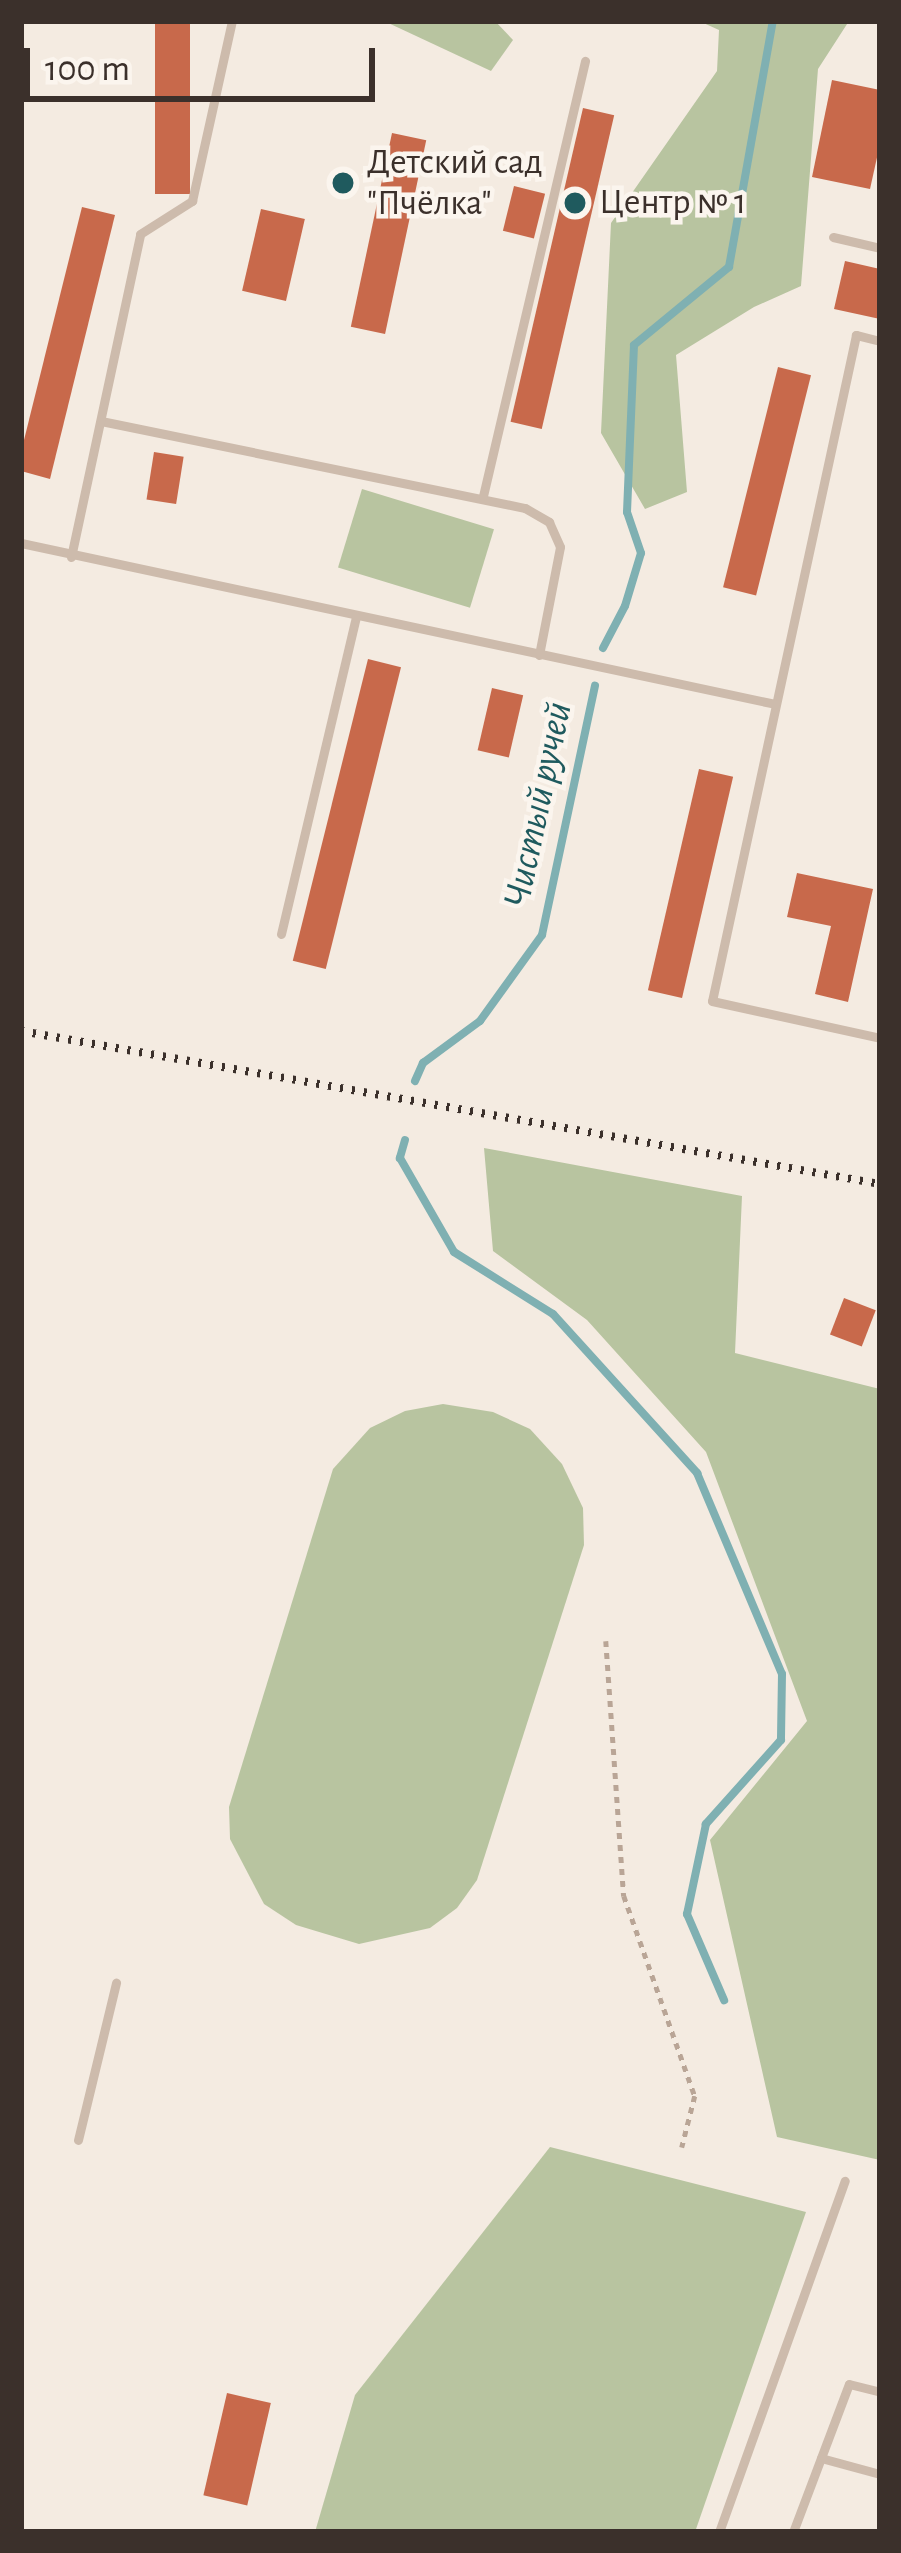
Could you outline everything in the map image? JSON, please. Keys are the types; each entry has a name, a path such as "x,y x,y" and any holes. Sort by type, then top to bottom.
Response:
{"lane":[{"path":"71,557 140,234 191,201 232,21"},
{"path":"483,496 585,61"},
{"path":"832,237 880,248"},
{"path":"880,340 856,335 712,1001 880,1038"},
{"path":"100,421 525,508 549,522 560,547 539,655"},
{"path":"21,543 775,704"},
{"path":"281,934 356,617"},
{"path":"78,2140 116,1983"},
{"path":"719,2532 845,2181"},
{"path":"798,2531 849,2384 880,2392"},
{"path":"821,2458 880,2474"}],"path":[{"path":"606,1641 624,1895 694,2096 682,2147"}],"green space":[{"path":"384,21 495,21 513,40 491,71"},
{"path":"699,21 849,21 818,69 801,286 754,307 676,355 687,492 645,509 601,433 611,223 717,71 719,30"},
{"path":"362,489 494,529 470,608 338,567"},
{"path":"484,1148 742,1196 735,1353 880,1389 880,2160 777,2137 710,1840 807,1721 706,1452 587,1320 493,1251"},
{"path":"443,1404 493,1412 530,1429 562,1464 583,1508 584,1545 477,1880 457,1908 430,1928 359,1944 296,1925 264,1904 230,1839 229,1807 333,1469 370,1428 405,1411"},
{"path":"550,2147 806,2212 695,2532 315,2532 355,2395"}],"building":[{"path":"155,21 190,21 190,194 155,194"},
{"path":"832,80 880,90 880,144 870,189 812,177"},
{"path":"583,108 614,115 542,429 511,422"},
{"path":"392,133 426,140 385,334 351,327"},
{"path":"514,186 545,194 534,238 503,231"},
{"path":"82,207 115,215 50,479 21,471 21,452"},
{"path":"261,209 305,219 286,301 242,291"},
{"path":"845,261 880,269 880,319 834,309"},
{"path":"778,367 811,375 756,595 723,587"},
{"path":"154,452 184,457 176,504 146,499"},
{"path":"368,659 401,667 326,969 293,961"},
{"path":"492,688 523,695 509,758 478,750"},
{"path":"699,769 733,777 682,998 648,990"},
{"path":"797,873 873,889 848,1002 815,994 831,926 787,917"},
{"path":"844,1298 876,1310 862,1347 830,1334"},
{"path":"227,2393 271,2403 247,2505 203,2495"}],"waterway":[{"name":"Чистый ручей","path":"603,648 625,606 641,553 627,512 634,345 729,267 773,21"},
{"name":"Чистый ручей","path":"415,1081 423,1063 480,1021 542,935 595,686"},
{"path":"405,1140 400,1158 454,1252 553,1314 697,1473 782,1674 781,1740 706,1824 687,1914 724,2000"}],"railway":[{"path":"21,1031 880,1184"}],"place":[{"name":"Детский сад \"Пчёлка\"","path":"343,183"},
{"name":"Центр № 1","path":"575,203"}]}
